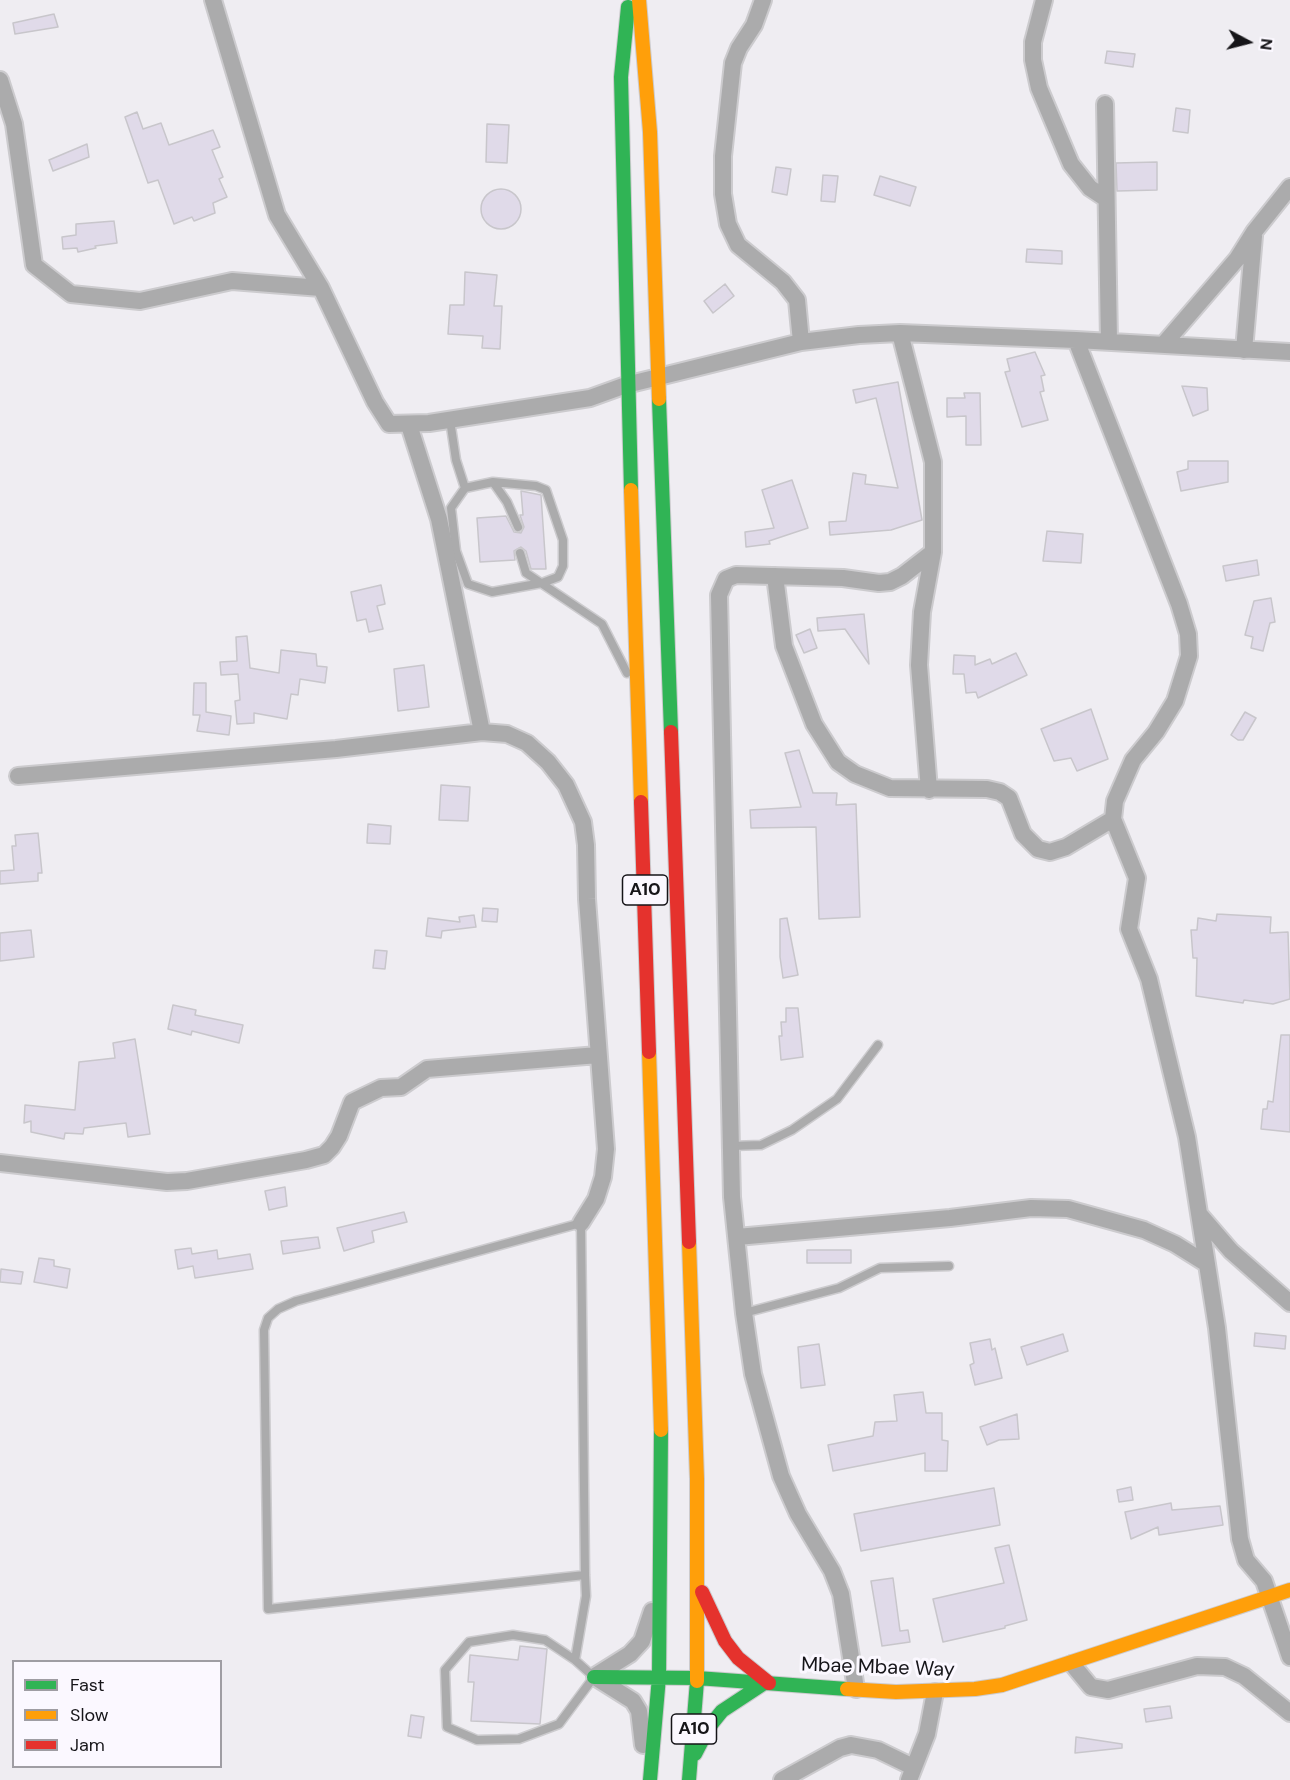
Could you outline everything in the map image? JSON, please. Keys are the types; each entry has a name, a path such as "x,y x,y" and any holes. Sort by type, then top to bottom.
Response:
{"main road":[{"name":"A10","path":"628,0 621,77 620,141 626,385 633,485 662,1495 659,1677 650,1780"},
{"name":"A10","path":"639,0 650,132 699,1586 697,1678 689,1780"},
{"path":"691,1762 709,1727 722,1711 766,1684 738,1658 725,1641 699,1586"},
{"name":"Mbae Mbae Way","path":"594,1677 697,1678 766,1684 935,1692 1002,1685 1072,1664 1290,1590"}],"street":[{"path":"213,0 277,215 321,288 382,415 389,424 409,425 450,420 590,399 626,385 801,342 900,333 1290,352"},
{"path":"763,0 754,25 738,48 733,63 723,156 723,194 728,224 738,244 783,282 797,300 801,342"},
{"path":"1044,0 1033,42 1033,60 1039,88 1071,164 1090,188 1106,198"},
{"path":"0,80 14,124 34,265 71,294 140,301 232,281 321,288"},
{"path":"1105,104 1109,342"},
{"path":"1163,345 1237,259 1254,232 1290,187"},
{"path":"1244,350 1254,232"},
{"path":"900,333 933,462 933,552 922,612 919,665 929,790"},
{"path":"1076,340 1179,604 1188,634 1189,656 1175,701 1156,732 1133,760 1115,801 1113,819 1137,878 1137,894 1129,929 1149,979 1187,1137 1217,1328 1240,1539 1246,1560 1264,1581 1290,1658"},
{"path":"409,425 439,519 482,732"},
{"path":"856,1689 841,1594 832,1571 798,1514 781,1476 753,1374 744,1312 732,1197 719,596 722,583 731,577 775,576 890,582 902,576 933,552"},
{"path":"775,576 784,646 800,690 826,748 838,762 870,781 890,788 987,789 1000,792 1009,798 1023,834 1038,849 1050,852 1066,847 1113,819"},
{"path":"18,776 336,749 482,732 507,734 526,743 541,756 566,785 583,822 606,1149 603,1177 596,1199 581,1223"},
{"path":"0,1163 167,1182 187,1181 306,1160 324,1155 332,1147 339,1137 352,1102 381,1088 401,1087 427,1069 598,1055"},
{"path":"737,1236 950,1218 1031,1208 1068,1209 1144,1230 1175,1244 1207,1264"},
{"path":"1199,1215 1231,1251 1290,1303"},
{"path":"645,1780 639,1711 633,1701 617,1689 594,1677 630,1654 642,1641 652,1617 662,1495"},
{"path":"1072,1664 1091,1687 1098,1690 1108,1690 1197,1666 1225,1667 1244,1676 1290,1713"},
{"path":"782,1780 840,1748 851,1746 878,1750 911,1774 927,1734 935,1692"}],"lane":[{"path":"450,420 456,460 465,488"},
{"path":"493,482 507,502 518,527"},
{"path":"493,482 525,484 546,490 563,540 563,566 558,577 542,583 492,592 468,584 456,551 451,508 465,488 493,482"},
{"path":"520,552 526,573 602,624 618,653 639,704"},
{"path":"731,1146 761,1145 792,1130 837,1099 878,1045"},
{"path":"575,1660 585,1596 585,1575 581,1223 296,1301 278,1309 268,1318 264,1330 268,1609 585,1575"},
{"path":"744,1312 839,1288 880,1268 949,1266"},
{"path":"513,1635 545,1640 575,1660 594,1677 559,1724 519,1739 477,1740 447,1727 445,1670 469,1642 513,1635"}],"building":[{"path":"54,14 58,27 15,34 13,23"},
{"path":"1107,51 1135,54 1133,67 1105,63"},
{"path":"1176,108 1190,110 1188,133 1173,131"},
{"path":"137,112 143,129 161,123 169,145 213,130 220,147 212,150 223,177 219,179 227,197 213,203 215,213 194,221 192,217 174,224 158,180 148,183 125,117"},
{"path":"487,124 509,125 507,163 486,162"},
{"path":"87,144 89,157 53,171 49,160"},
{"path":"1157,162 1157,190 1117,191 1116,163"},
{"path":"776,167 791,169 787,195 772,192"},
{"path":"823,175 838,176 835,202 821,201"},
{"path":"880,176 916,187 910,206 874,195"},
{"path":"501,189 515,195 521,209 515,223 501,229 487,223 481,209 487,195"},
{"path":"114,221 117,243 95,246 96,248 78,252 77,248 63,249 62,237 76,235 76,224"},
{"path":"1027,249 1062,251 1062,264 1026,262"},
{"path":"465,272 497,275 494,306 502,306 500,349 482,348 483,336 448,334 450,305 464,305"},
{"path":"725,284 734,296 713,313 704,301"},
{"path":"1035,352 1045,375 1041,376 1044,391 1040,392 1048,420 1022,427 1005,372 1010,371 1007,359"},
{"path":"898,382 922,520 891,530 830,535 829,522 846,521 853,473 866,475 865,484 898,488 876,398 856,403 853,390"},
{"path":"1182,386 1207,388 1208,410 1193,416"},
{"path":"964,393 980,393 981,445 966,445 966,416 947,417 947,398 965,398"},
{"path":"1188,461 1228,461 1228,482 1181,491 1177,472 1188,469"},
{"path":"792,480 808,528 769,541 770,544 746,547 745,532 774,528 762,490"},
{"path":"521,491 541,495 546,569 531,569 526,551 521,547 514,551 515,560 480,562 477,518 506,516 514,532 521,533 524,527 520,515 523,515"},
{"path":"1047,531 1083,534 1081,563 1043,561"},
{"path":"1257,560 1259,575 1226,581 1223,566"},
{"path":"381,585 385,604 377,606 383,629 369,632 366,619 357,621 351,592"},
{"path":"1271,598 1275,622 1270,623 1263,651 1251,648 1253,637 1245,635 1254,601"},
{"path":"864,614 869,664 845,629 818,631 817,618"},
{"path":"810,629 817,648 804,653 796,635"},
{"path":"247,636 250,668 279,673 281,650 316,654 317,666 327,667 325,683 300,679 298,695 291,694 287,719 254,713 254,723 237,724 235,701 240,700 238,674 221,675 220,662 237,661 236,637"},
{"path":"1016,653 1027,675 978,698 976,692 966,693 964,674 953,674 954,655 975,656 975,665 990,659 992,664"},
{"path":"424,665 429,707 398,711 394,669"},
{"path":"194,683 206,683 206,712 231,716 229,735 197,731 200,715 193,715"},
{"path":"1091,709 1108,759 1077,771 1071,758 1054,761 1041,729"},
{"path":"1245,712 1256,718 1243,740 1238,740 1231,735"},
{"path":"799,750 813,793 837,793 836,805 856,804 860,917 819,919 816,827 751,828 750,810 801,807 785,753"},
{"path":"441,785 470,787 468,821 439,820"},
{"path":"368,824 391,826 390,844 367,843"},
{"path":"38,833 42,873 38,873 38,881 0,884 0,871 14,870 12,846 16,846 15,835"},
{"path":"483,908 498,909 497,922 482,921"},
{"path":"1217,914 1271,917 1270,933 1288,932 1290,999 1273,1004 1244,1000 1243,1003 1196,996 1197,958 1193,958 1191,930 1197,930 1198,918 1216,921"},
{"path":"474,915 476,927 442,931 441,938 426,936 428,918 460,922 459,917"},
{"path":"787,918 798,975 783,978 780,957 780,919"},
{"path":"31,930 34,957 0,961 0,933"},
{"path":"375,950 387,951 385,969 373,968"},
{"path":"173,1005 196,1010 195,1015 243,1025 239,1043 192,1031 191,1035 168,1029"},
{"path":"786,1008 798,1008 803,1057 781,1060 779,1036 782,1036 781,1022 786,1022"},
{"path":"1281,1035 1290,1035 1290,1132 1261,1129 1263,1109 1267,1109 1268,1101 1273,1102"},
{"path":"135,1039 150,1134 128,1137 126,1123 84,1128 83,1134 65,1133 64,1139 31,1132 31,1121 24,1123 25,1105 75,1110 79,1062 115,1058 113,1043"},
{"path":"285,1187 287,1206 269,1210 265,1191"},
{"path":"404,1212 407,1222 372,1231 374,1242 344,1251 337,1228"},
{"path":"318,1237 320,1248 283,1254 281,1241"},
{"path":"191,1248 192,1254 217,1250 218,1259 250,1254 253,1269 195,1278 193,1266 178,1269 175,1250"},
{"path":"807,1250 851,1250 851,1263 807,1263"},
{"path":"39,1258 54,1260 54,1266 70,1269 67,1288 34,1282"},
{"path":"1,1269 23,1272 21,1284 0,1282"},
{"path":"1255,1333 1286,1336 1285,1349 1254,1346"},
{"path":"1063,1334 1068,1351 1027,1365 1021,1347"},
{"path":"990,1339 992,1350 995,1348 1002,1378 975,1385 970,1365 974,1363 970,1343"},
{"path":"819,1344 825,1385 801,1388 798,1347"},
{"path":"923,1392 926,1413 942,1413 942,1440 948,1441 947,1471 925,1471 925,1453 833,1471 828,1445 873,1436 875,1422 897,1421 894,1395"},
{"path":"1017,1414 1019,1439 999,1440 987,1445 980,1427"},
{"path":"1131,1487 1133,1500 1119,1502 1117,1490"},
{"path":"994,1488 1000,1525 861,1551 854,1514"},
{"path":"1171,1503 1172,1510 1220,1506 1223,1525 1159,1535 1158,1527 1131,1539 1125,1512"},
{"path":"1009,1545 1027,1620 1005,1626 1005,1628 943,1642 933,1599 1004,1583 995,1548"},
{"path":"893,1578 900,1631 908,1630 910,1642 882,1646 871,1581"},
{"path":"520,1646 547,1649 540,1724 471,1721 474,1682 468,1682 470,1655 518,1660"},
{"path":"1170,1706 1172,1718 1146,1722 1144,1709"},
{"path":"411,1715 424,1717 421,1738 408,1736"},
{"path":"1076,1737 1122,1744 1122,1748 1075,1753"}],"traffic: fast":[{"path":"628,7 621,77 631,490"},
{"path":"659,399 671,732"},
{"path":"650,1780 659,1677 661,1430"},
{"path":"594,1677 697,1678 847,1689"},
{"path":"689,1780 697,1681"},
{"path":"695,1754 709,1727 722,1711 763,1684"}],"traffic: slow":[{"path":"639,0 650,132 659,399"},
{"path":"631,490 641,802"},
{"path":"649,1052 661,1430"},
{"path":"689,1242 697,1479 697,1681"},
{"path":"847,1689 896,1692 975,1689 1002,1685 1290,1590"}],"traffic: jam":[{"path":"671,732 689,1242"},
{"path":"641,802 649,1052"},
{"path":"702,1592 725,1641 738,1658 769,1683"}]}
